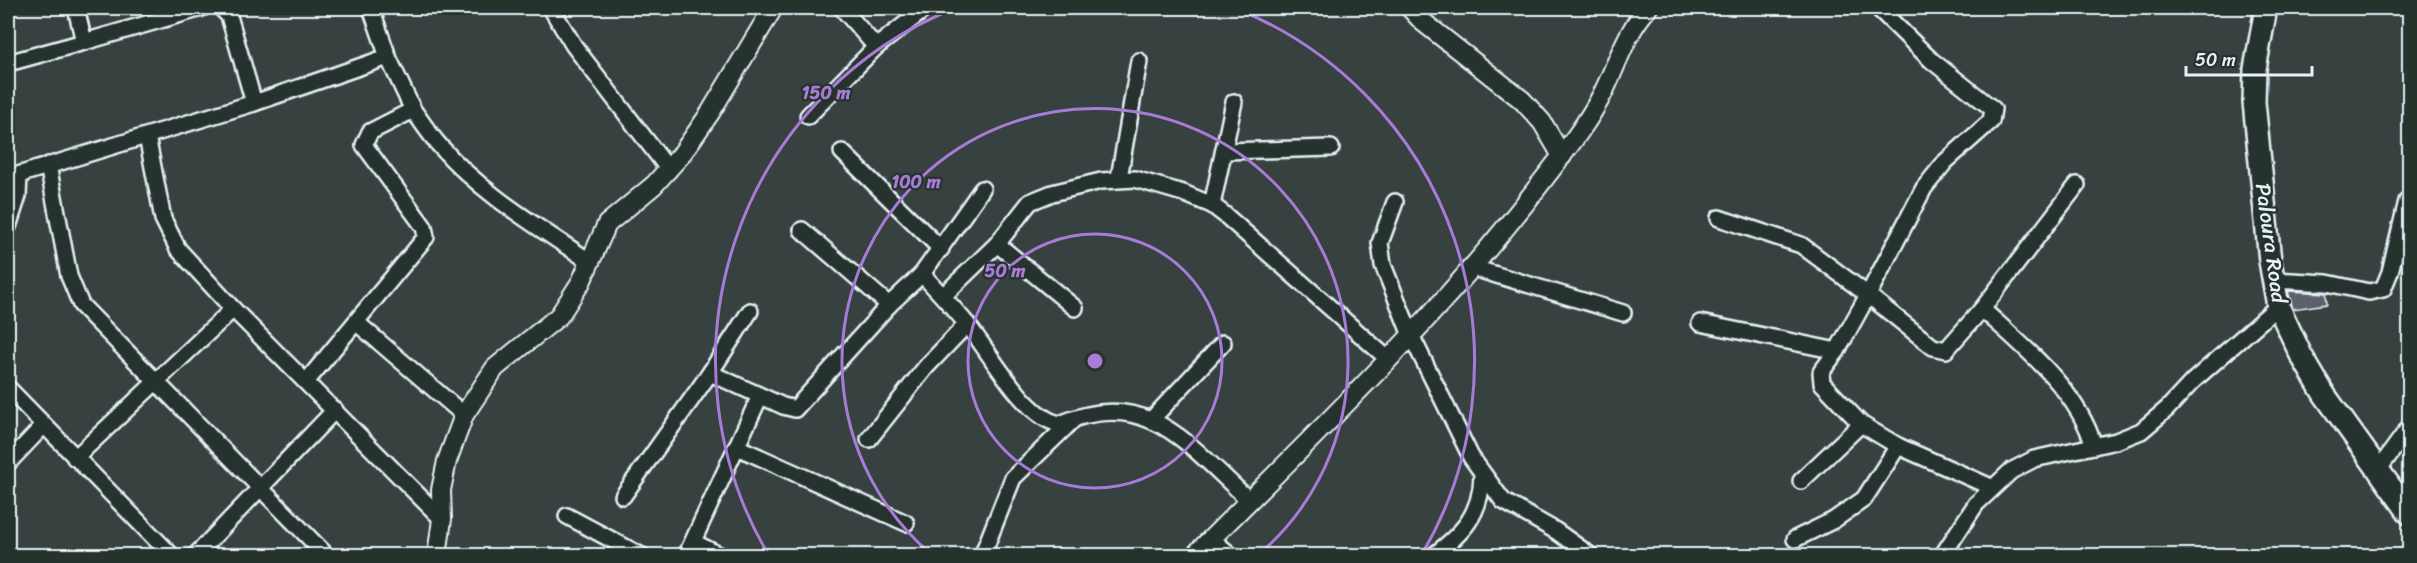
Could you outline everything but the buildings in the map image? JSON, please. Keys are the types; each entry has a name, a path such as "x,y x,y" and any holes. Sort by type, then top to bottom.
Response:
{"main road":[{"name":"Paloura Road","path":"2266,8 2255,69 2254,102 2273,280 2278,306 2301,355 2324,394 2409,514"}],"street":[{"path":"76,8 84,42"},
{"path":"8,63 202,8"},
{"path":"221,8 228,16 254,103"},
{"path":"371,8 388,57 413,110 440,146 497,199 589,261"},
{"path":"551,8 574,46 669,170"},
{"path":"437,555 442,519 441,490 447,461 464,415 495,368 559,316 581,282 607,224 669,170 710,113 773,8"},
{"path":"842,8 876,47"},
{"path":"808,116 876,47 926,8"},
{"path":"1410,8 1423,22 1522,100 1542,122 1562,156"},
{"path":"1194,555 1388,359 1470,267 1562,156 1592,114 1627,37 1648,8"},
{"path":"1878,8 1914,45 1993,109 1994,113 1990,121 1945,162 1924,188 1838,351 1821,372 1822,383 1861,424 1898,446 1991,488"},
{"path":"8,227 18,196 13,176 254,103 388,57"},
{"path":"1119,178 1139,61"},
{"path":"1212,205 1234,102"},
{"path":"306,382 426,237 424,226 364,145 370,132 413,110"},
{"path":"147,136 163,219 170,235 190,264 442,519"},
{"path":"1224,152 1331,148"},
{"path":"842,152 940,249"},
{"path":"48,165 73,290 81,305 327,555"},
{"path":"943,296 997,244 1030,202 1052,193 1119,178 1150,182 1212,205 1388,359"},
{"path":"1719,218 1801,245 1939,350 1951,346 1982,309 2077,185"},
{"path":"710,373 790,409 795,409 889,305 922,274 982,189"},
{"path":"2273,280 2327,283 2369,292 2383,289 2391,272 2407,201"},
{"path":"1395,202 1383,234 1380,252 1410,333 1448,413 1482,476 1503,501 1556,531 1591,555"},
{"path":"802,230 889,305"},
{"path":"997,244 1076,308"},
{"path":"1470,267 1623,313"},
{"path":"922,274 967,324 1030,405 1052,423 1060,424 1101,411 1122,411 1151,420 1178,436 1249,500"},
{"path":"1942,555 1965,519 1991,488 2011,471 2034,459 2094,446 2141,431 2167,409 2193,381 2278,306"},
{"path":"75,458 232,309"},
{"path":"1982,309 2037,360 2061,388 2087,425 2094,446"},
{"path":"623,496 710,373 750,311"},
{"path":"356,322 464,415"},
{"path":"1701,323 1838,351"},
{"path":"869,439 926,367 967,324"},
{"path":"1151,420 1223,343"},
{"path":"8,388 172,555"},
{"path":"721,555 689,549 760,396"},
{"path":"195,555 261,490 335,410"},
{"path":"982,555 1002,499 1013,478 1075,418"},
{"path":"1801,481 1861,424"},
{"path":"8,463 43,426"},
{"path":"2379,469 2409,426"},
{"path":"1795,538 1834,520 1864,500 1898,446"},
{"path":"737,447 906,523"},
{"path":"1433,555 1458,534 1478,508 1482,476"},
{"path":"567,516 642,555"},
{"path":"1211,539 1232,555"}]}
